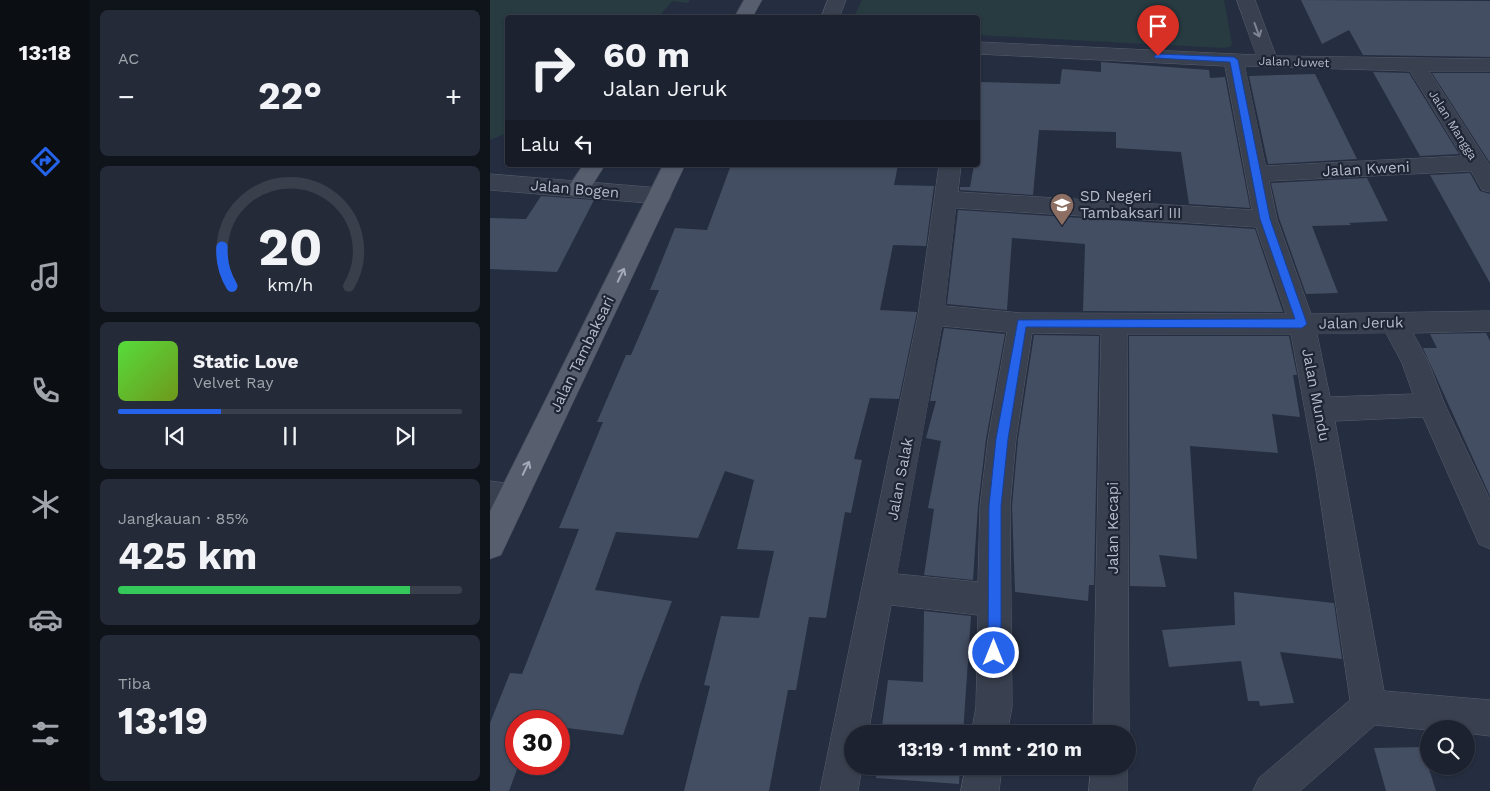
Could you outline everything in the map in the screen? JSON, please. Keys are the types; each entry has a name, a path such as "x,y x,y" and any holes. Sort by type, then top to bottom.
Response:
{"main road":[{"path":"745,15 753,0"},
{"path":"578,189 593,167"},
{"name":"Jalan Tambaksari","path":"490,544 501,497 660,196 673,167"}],"street":[{"path":"831,15 837,0"},
{"path":"1246,0 1268,61"},
{"name":"Jalan Juwet","path":"980,48 1234,60 1416,66 1490,65"},
{"name":"Jalan Mundu","path":"1234,60 1265,219 1302,324 1320,410 1369,707"},
{"name":"Jalan Mangga","path":"1416,66 1490,184"},
{"name":"Jalan Kweni","path":"1255,174 1477,163"},
{"name":"Jalan Salak","path":"839,791 932,315 950,167"},
{"name":"Jalan Bogen","path":"490,182 660,196"},
{"path":"946,199 1265,219"},
{"name":"Jalan Jeruk","path":"932,315 1021,323 1302,324 1490,321"},
{"path":"991,725 994,706 996,496 1002,439 1021,323"},
{"name":"Jalan Kecapi","path":"1111,725 1114,323"},
{"path":"1394,323 1415,361 1431,405 1490,534"},
{"path":"1320,410 1431,405"},
{"path":"878,588 994,600"},
{"path":"1272,791 1369,707 1490,718"},
{"path":"980,791 983,775"},
{"path":"1108,791 1109,775"}],"shaded area":[{"path":"490,0 690,0 688,3 672,1 661,15 505,15 505,134 490,140"},
{"path":"862,0 1224,0 1232,44 1230,47 1224,48 980,35 980,15 855,15"}],"building":[{"path":"1301,0 1490,1 1490,57 1363,55 1349,30 1322,44"},
{"path":"1101,62 1209,70 1210,78 1225,77 1250,208 1189,204 1181,152 1116,148 1116,132 1039,130 1033,195 960,190 960,187 970,187 974,167 980,167 980,82 1060,84 1062,69 1101,72"},
{"path":"1373,72 1409,73 1459,154 1420,156"},
{"path":"1432,73 1490,73 1490,163"},
{"path":"1315,74 1357,159 1268,164 1249,76"},
{"path":"730,167 898,167 894,185 934,186 926,246 893,245 880,310 917,312 899,399 870,398 854,459 862,460 851,513 845,512 826,618 809,617 796,690 788,690 769,791 684,791 710,686 704,685 721,616 759,618 774,551 737,549 754,480 725,471 698,538 616,532 595,590 672,601 640,684 623,735 570,728 570,710 505,710 505,775 515,775 509,791 490,791 490,723 510,673 522,674 579,529 559,528 603,422 597,422 626,355 631,355 659,290 650,290 675,228 707,230"},
{"path":"1470,173 1480,191 1490,194 1490,283 1430,175"},
{"path":"1367,178 1388,221 1349,223 1351,225 1312,226 1338,293 1306,294 1279,218 1271,183"},
{"path":"541,196 594,200 557,272 490,269 490,218 526,219"},
{"path":"958,210 1255,229 1283,312 1083,311 1085,244 1012,238 1007,310 947,304"},
{"path":"944,328 1005,334 986,439 978,506 973,580 924,575 934,509 928,508 941,441 926,438 936,401 930,401"},
{"path":"1486,333 1490,341 1490,496 1423,348 1437,348 1430,334"},
{"path":"1034,335 1099,336 1094,585 1089,585 1088,601 1015,592 1012,506 1018,439"},
{"path":"1129,336 1289,336 1297,375 1293,375 1300,417 1272,414 1278,453 1190,446 1197,559 1159,555 1166,587 1130,586"},
{"path":"1234,592 1334,603 1342,659 1280,652 1294,703 1260,706 1259,701 1248,701 1241,661 1169,667 1162,630 1235,625"},
{"path":"924,611 971,616 964,725 882,725 888,680 923,682"},
{"path":"1420,747 1420,775 1431,775 1436,791 1386,791 1374,748"},
{"path":"876,775 960,775 959,784 876,778"}],"place":[{"name":"SD Negeri Tambaksari III","path":"1062,226"}],"route":[{"path":"994,653 995,506 1002,439 1021,323 1302,324 1265,219 1234,60 1158,56"}]}
